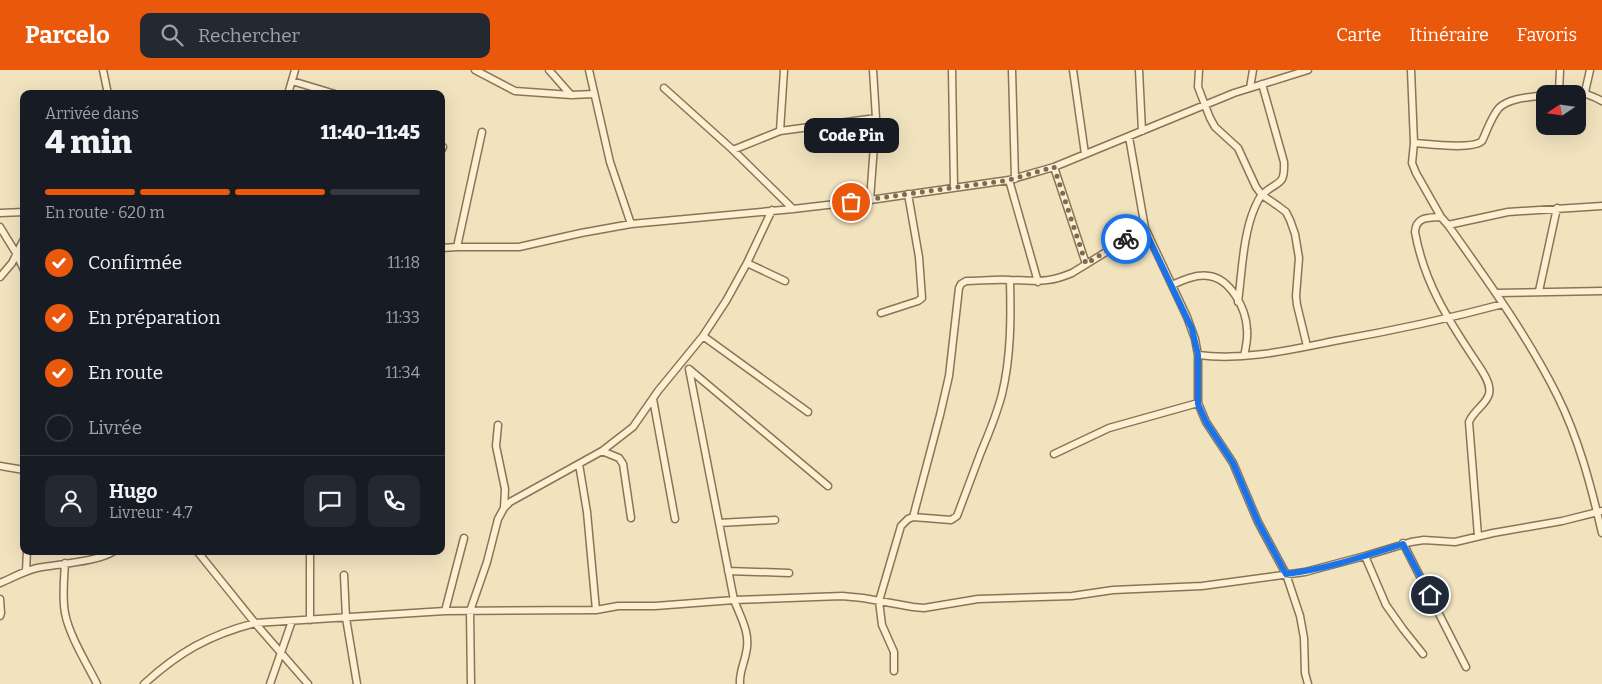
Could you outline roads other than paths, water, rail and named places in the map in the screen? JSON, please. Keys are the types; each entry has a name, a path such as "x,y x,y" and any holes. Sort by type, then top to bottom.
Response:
{"street":[{"path":"103,70 107,90"},
{"path":"289,90 295,70"},
{"path":"475,70 515,91 571,96 594,94"},
{"path":"549,70 571,96"},
{"path":"589,70 610,162 630,224"},
{"path":"780,131 784,70"},
{"path":"952,70 954,187"},
{"path":"1012,70 1012,179 1038,282"},
{"path":"1073,70 1085,154"},
{"path":"1139,70 1142,131"},
{"path":"1199,70 1198,87 1215,127 1238,148 1256,187 1262,195 1286,212 1295,234 1299,258 1296,296 1307,346"},
{"path":"1250,88 1253,70"},
{"path":"445,248 519,247 581,232 630,224 870,200 1012,179 1054,167 1205,105 1250,88 1308,70"},
{"path":"1410,70 1414,143 1413,168 1441,217 1526,338 1558,396 1578,446 1600,512 1602,533"},
{"path":"1559,85 1560,70"},
{"path":"1586,88 1590,70"},
{"path":"870,200 876,118 872,71"},
{"path":"292,81 322,90"},
{"path":"1238,302 1247,237 1254,211 1262,195 1281,182 1285,172 1284,162 1262,84"},
{"path":"664,88 733,150 793,209"},
{"path":"1586,93 1602,101"},
{"path":"1414,143 1479,144 1499,108 1506,104 1536,97"},
{"path":"733,150 780,131 876,118"},
{"path":"457,247 482,132"},
{"path":"1129,137 1144,228 1192,329 1198,355 1198,404 1206,422 1233,463 1262,531 1286,574 1300,616 1304,638 1305,673 1308,684"},
{"path":"1054,167 1086,264"},
{"path":"881,313 922,298 920,258 908,194"},
{"path":"1448,225 1502,213 1602,206"},
{"path":"1539,291 1557,208"},
{"path":"472,684 470,611 487,562 498,520 504,508 510,502 602,451 633,427 703,336 726,301 747,263 772,210"},
{"path":"0,213 20,212"},
{"path":"1441,217 1421,219 1415,226 1417,244 1431,287 1448,319 1478,365 1489,388 1486,400 1471,416 1469,422 1478,536"},
{"path":"0,227 20,262"},
{"path":"913,517 949,376 961,284 966,281 1010,280 1038,282 1060,278 1072,273 1144,228"},
{"path":"0,277 12,263 20,246"},
{"path":"747,263 785,281"},
{"path":"1172,285 1196,276 1208,276 1219,279 1227,286 1243,311 1248,331 1244,356"},
{"path":"894,670 894,652 882,624 879,601 901,526 913,517 951,520 957,516 1002,395 1009,349 1011,315 1010,280"},
{"path":"1496,293 1602,291"},
{"path":"1198,355 1224,358 1307,346 1448,319 1503,304"},
{"path":"703,336 808,412"},
{"path":"681,364 828,486"},
{"path":"689,369 734,600 744,624 748,640 740,674 740,684"},
{"path":"653,399 675,519"},
{"path":"1054,454 1109,428 1198,404"},
{"path":"498,425 496,446 505,489 504,508"},
{"path":"602,451 619,458 622,464 631,518"},
{"path":"579,464 587,512 596,610"},
{"path":"0,466 20,469"},
{"path":"144,684 169,663 200,643 225,631 255,623 445,611 596,610 618,606 655,606 734,600 842,596 924,608 978,599 1072,596 1120,589 1202,586 1305,572 1403,544 1424,540 1455,542 1600,512"},
{"path":"720,523 775,520"},
{"path":"445,611 464,538"},
{"path":"1403,544 1466,667"},
{"path":"26,571 27,555"},
{"path":"0,584 26,571 107,555"},
{"path":"200,555 255,623 308,684"},
{"path":"310,555 310,620"},
{"path":"1365,556 1390,610 1423,654"},
{"path":"66,563 63,596 65,615 96,684"},
{"path":"728,571 790,573"},
{"path":"344,575 346,618 357,684"},
{"path":"0,599 0,616"},
{"path":"270,684 292,621"}],"place":[{"name":"Code Pin","path":"851,202"}]}
